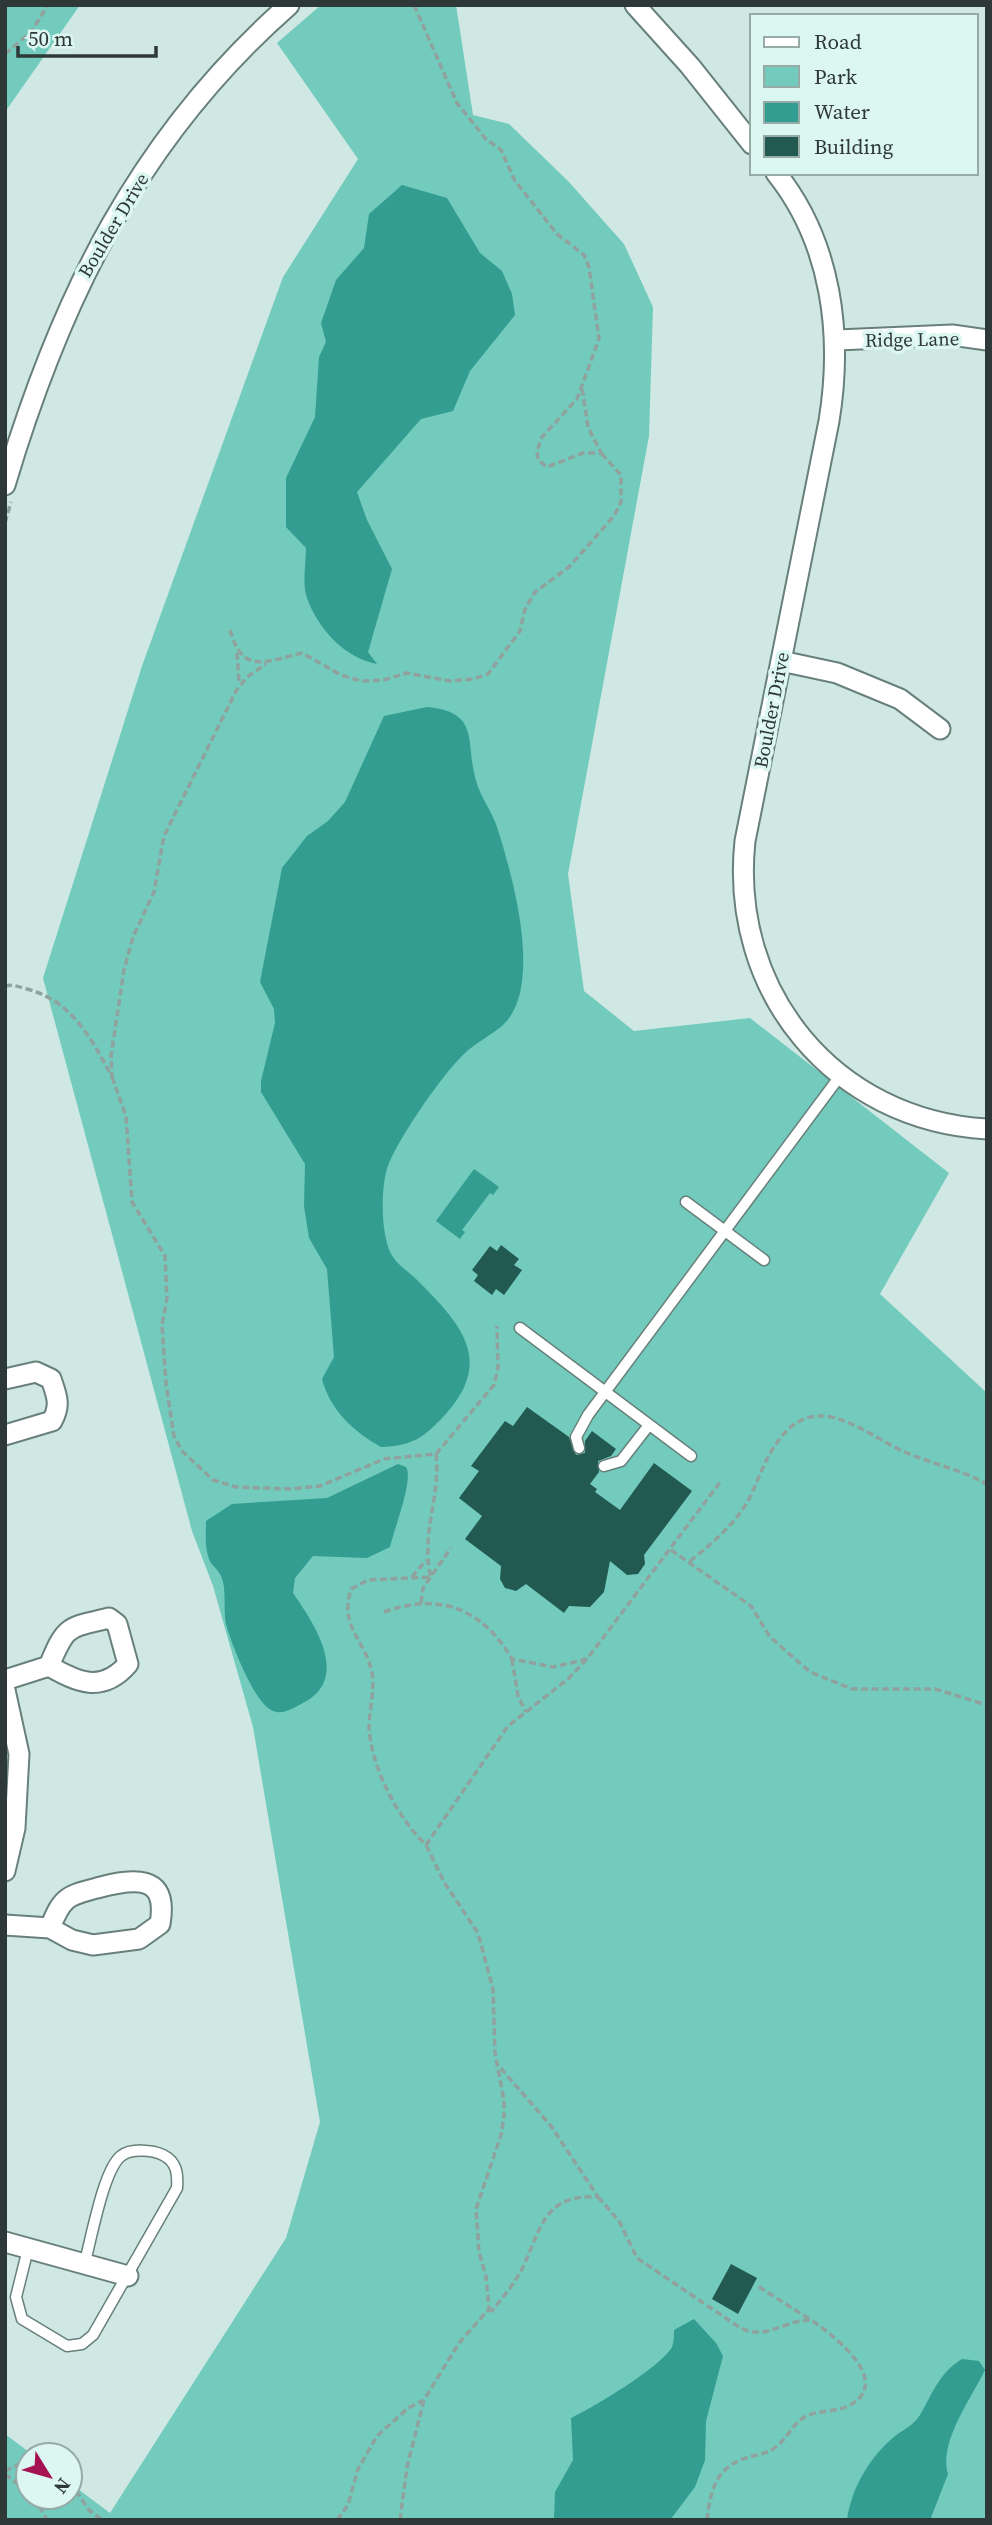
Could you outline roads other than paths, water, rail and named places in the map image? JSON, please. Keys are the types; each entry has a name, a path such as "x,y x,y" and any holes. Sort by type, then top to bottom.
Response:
{"street":[{"name":"Boulder Drive","path":"10,489 50,348 108,228 155,156 200,97 289,5"},
{"path":"635,5 690,66 750,141"},
{"name":"Boulder Drive","path":"778,175 790,190 815,240 830,296 837,340 830,421 745,841 743,886 752,947 774,998 807,1045 840,1076 864,1092 934,1121 987,1129"},
{"name":"Ridge Lane","path":"837,340 952,335 987,340"},
{"path":"781,661 837,673 900,699 940,729"},
{"path":"5,1379 36,1372 51,1379 58,1399 58,1410 52,1421 5,1436"},
{"path":"5,1680 49,1666"},
{"path":"5,1690 19,1754 5,1871"},
{"path":"5,1925 50,1928 82,1944 139,1939 160,1924 160,1897 151,1885 136,1880 75,1894 61,1905 50,1928"},
{"path":"5,2242 128,2276"}],"lane":[{"path":"579,1448 576,1437 580,1429 840,1076"},
{"path":"686,1202 764,1260"},
{"path":"520,1328 691,1457"},
{"path":"604,1466 621,1461 649,1425"},
{"path":"28,2249 16,2297 22,2319 67,2346 82,2344 93,2335 177,2188 176,2166 158,2153 135,2151 124,2154 114,2164 84,2265"}],"water":[{"path":"402,185 447,198 480,253 502,271 512,294 515,315 470,371 453,411 421,419 357,492 367,520 392,569 368,652 377,664 354,656 344,649 318,621 312,609 305,586 306,548 286,527 286,478 315,417 319,357 326,342 321,323 336,280 364,248 369,214"},
{"path":"427,707 445,710 457,716 468,733 477,784 497,827 517,901 523,959 521,985 515,1008 502,1026 468,1050 444,1076 403,1137 386,1172 383,1211 389,1248 395,1260 432,1295 458,1327 470,1360 468,1377 460,1396 437,1424 409,1443 381,1447 344,1419 331,1401 322,1379 334,1357 327,1269 309,1238 304,1206 305,1164 261,1092 261,1081 275,1023 274,1009 260,982 282,868 307,836 328,821 345,802 384,716"},
{"path":"474,1169 499,1187 493,1195 490,1193 462,1230 465,1232 460,1239 436,1221"},
{"path":"398,1464 406,1467 408,1473 403,1505 390,1547 367,1558 313,1556 295,1578 293,1593 310,1619 324,1649 327,1665 325,1679 317,1692 303,1703 285,1712 273,1711 259,1698 252,1686 229,1633 225,1618 223,1581 207,1553 206,1521 232,1504 327,1498"},
{"path":"694,2319 716,2343 723,2356 706,2421 705,2460 695,2487 670,2520 554,2520 555,2492 573,2460 571,2418 610,2396 655,2365 672,2347 674,2330"},
{"path":"962,2359 979,2361 985,2370 952,2435 946,2462 948,2474 930,2520 847,2520 853,2496 863,2474 877,2454 918,2418 942,2377"}]}
